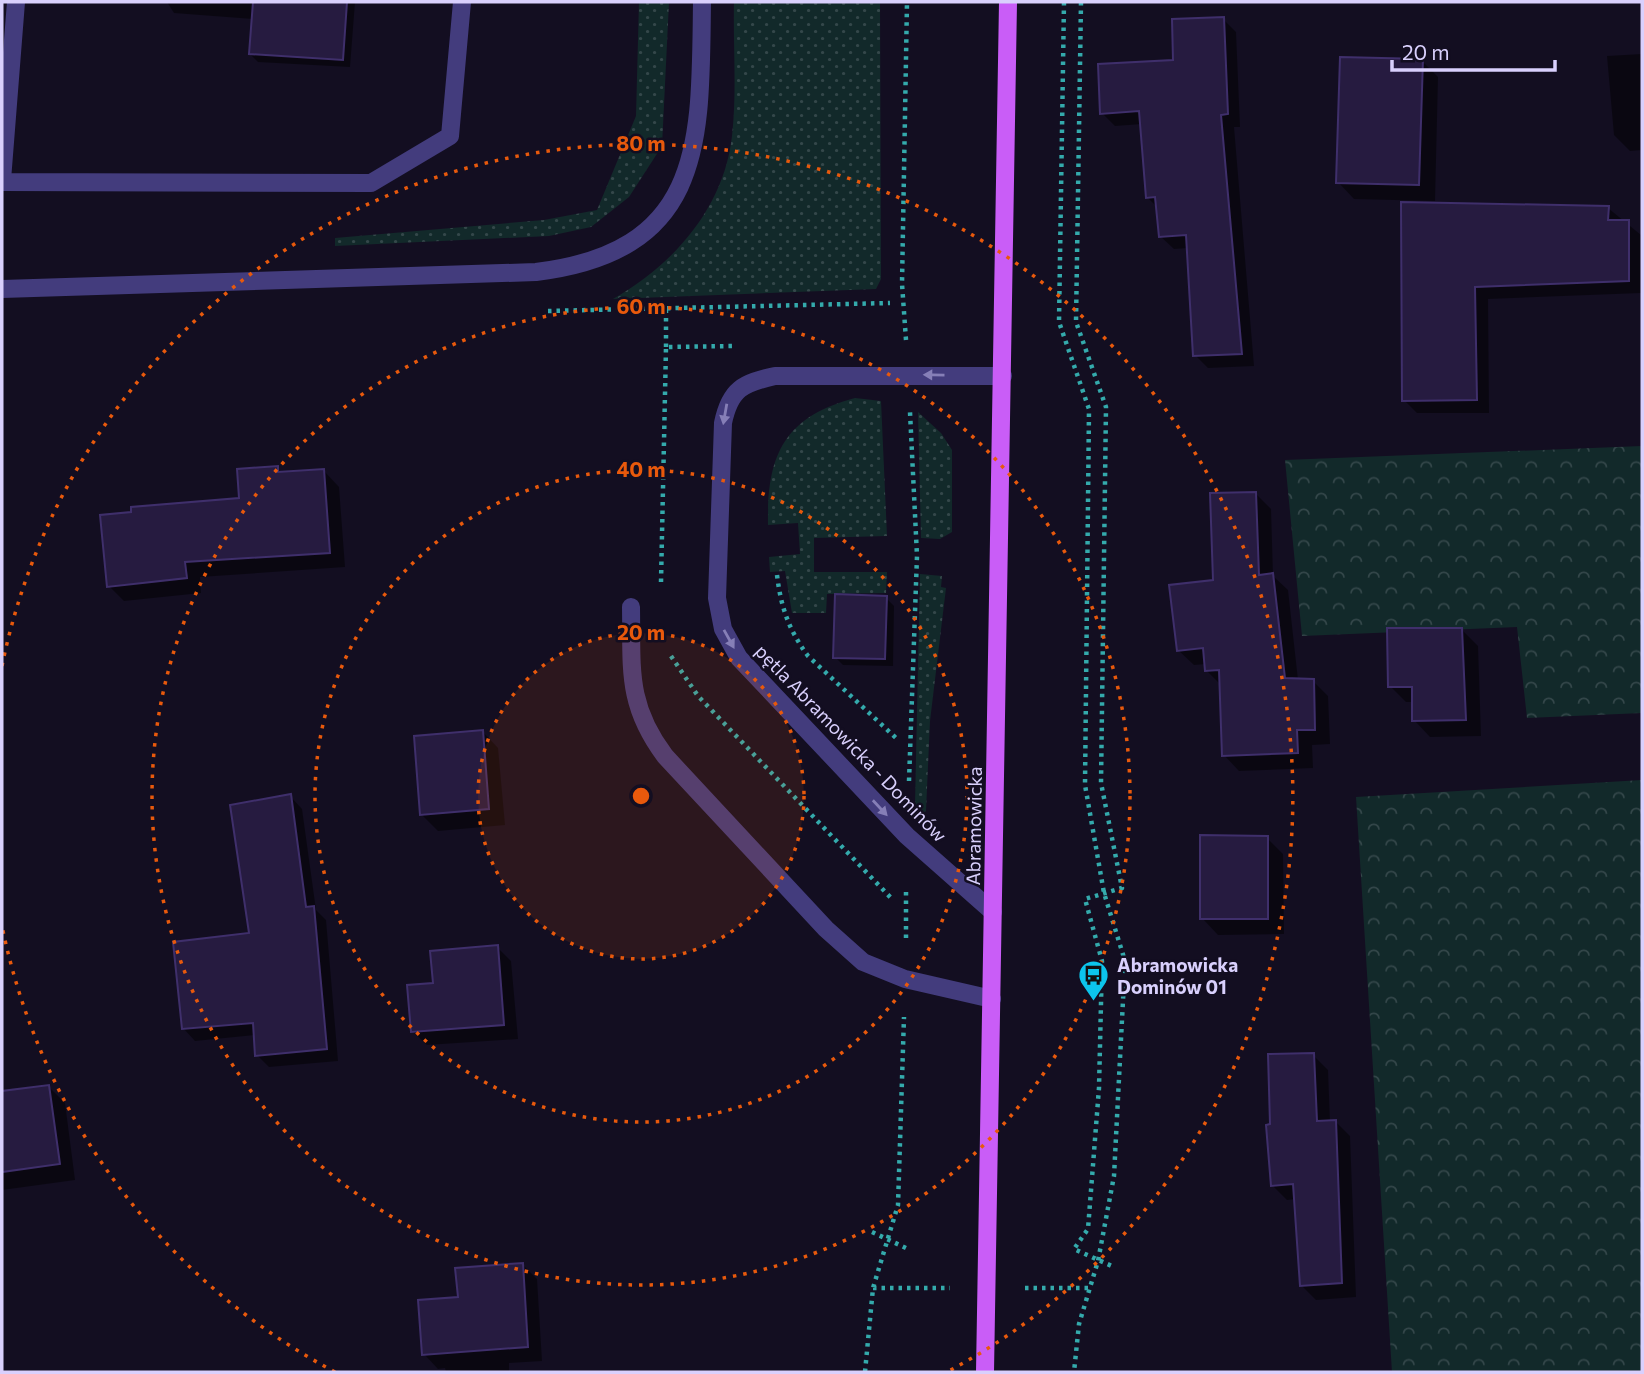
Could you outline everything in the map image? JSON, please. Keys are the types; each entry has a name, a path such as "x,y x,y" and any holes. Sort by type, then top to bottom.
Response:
{"main road":[{"name":"Abramowicka","path":"985,1372 1008,2"}],"street":[{"path":"16,2 2,181 371,183 450,136 462,2"},
{"path":"2,289 536,272 586,263 635,238 654,223 686,174 697,138 702,2"},
{"name":"pętla Abramowicka - Dominów","path":"993,912 907,836 739,658 723,629 718,598 723,423 727,402 737,390 754,381 775,376 1003,376"},
{"path":"631,607 632,678 637,709 651,737 826,929 863,962 905,979 992,999"}],"path":[{"path":"865,1372 873,1288 898,1205 905,979 917,556 902,284 906,2"},
{"path":"1064,2 1059,322 1089,409 1085,785 1104,893 1125,961 1114,1176 1098,1261 1079,1324 1074,1372"},
{"path":"1081,2 1076,322 1106,407 1101,783 1122,888 1085,899 1102,961 1099,1088 1088,1229 1074,1249 1114,1267"},
{"path":"666,308 666,346"},
{"path":"777,575 786,624 797,642 808,656 896,738"},
{"path":"872,1232 906,1248"}],"green space":[{"path":"639,2 669,2 662,146 629,197 591,227 549,236 335,246 335,238 544,220 597,210 636,116"},
{"path":"734,2 880,2 881,279 876,289 613,299 656,269 675,251 707,210 718,187 732,136 735,86"},
{"path":"855,398 881,401 887,536 814,538 814,572 887,572 886,593 827,594 826,613 792,613 785,571 770,572 769,557 800,554 798,523 768,525 768,501 776,460 784,443 796,428 811,416"},
{"path":"918,412 941,433 952,450 952,532 940,539 921,538"},
{"path":"1642,446 1642,713 1527,718 1517,627 1302,636 1285,460"},
{"path":"920,574 942,576 941,587 946,588 930,721 926,811 920,817 917,816 915,805"},
{"path":"1642,780 1642,1372 1392,1372 1356,797"}],"building":[{"path":"253,2 347,2 343,60 249,54"},
{"path":"1224,17 1228,114 1221,115 1242,354 1193,356 1186,235 1159,237 1155,197 1146,198 1139,111 1100,114 1098,64 1173,60 1172,19"},
{"path":"1340,57 1423,59 1419,185 1336,183"},
{"path":"1401,202 1609,206 1608,220 1629,220 1629,281 1475,287 1477,400 1402,401"},
{"path":"278,466 278,472 324,469 330,553 185,562 187,578 107,587 100,515 131,512 131,507 239,498 237,469"},
{"path":"1256,492 1259,575 1273,573 1285,678 1314,679 1315,730 1297,730 1298,753 1222,756 1219,670 1205,671 1203,648 1177,651 1169,585 1213,580 1210,493"},
{"path":"835,594 887,596 885,659 833,658"},
{"path":"1387,628 1462,628 1466,720 1412,721 1412,687 1388,687"},
{"path":"483,730 489,809 420,815 414,736"},
{"path":"291,794 306,907 314,906 327,1049 255,1056 253,1023 182,1029 173,942 249,933 230,805"},
{"path":"1200,835 1268,836 1268,919 1200,919"},
{"path":"498,945 504,1025 411,1032 407,985 433,983 430,951"},
{"path":"1314,1053 1317,1121 1336,1120 1342,1283 1300,1286 1293,1184 1271,1186 1266,1125 1270,1124 1268,1054"},
{"path":"49,1085 60,1164 2,1172 2,1091"},
{"path":"523,1263 528,1347 422,1355 418,1300 458,1297 455,1268"}],"place":[{"name":"Abramowicka Dominów 01","path":"1094,1003"}]}
